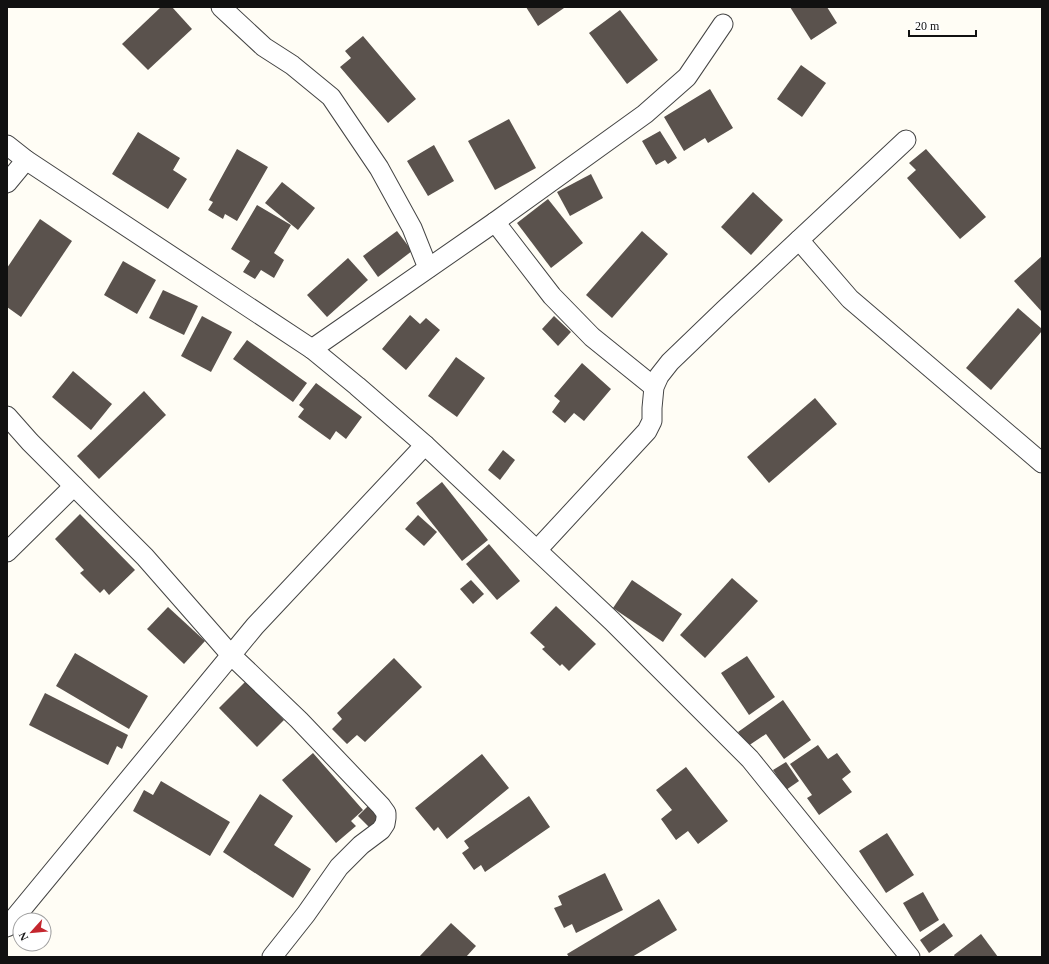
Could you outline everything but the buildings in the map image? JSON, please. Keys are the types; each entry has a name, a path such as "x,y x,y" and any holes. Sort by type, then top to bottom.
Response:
{"street":[{"path":"221,7 264,47 292,65 331,97 379,168 412,228 428,268"},
{"path":"312,349 495,222 645,114 687,77 723,24"},
{"path":"537,550 647,431 652,421 654,387 659,376 670,362 906,140"},
{"path":"7,145 26,160 312,349 425,445 612,621 750,759 910,957"},
{"path":"7,183 26,160"},
{"path":"495,222 552,296 592,337 654,387"},
{"path":"799,240 850,299 1042,463"},
{"path":"7,416 30,442 145,558 231,655 299,720 382,806 386,813 385,824 339,867 306,914 272,957"},
{"path":"7,927 255,626 425,445"},
{"path":"7,552 74,486"}]}
